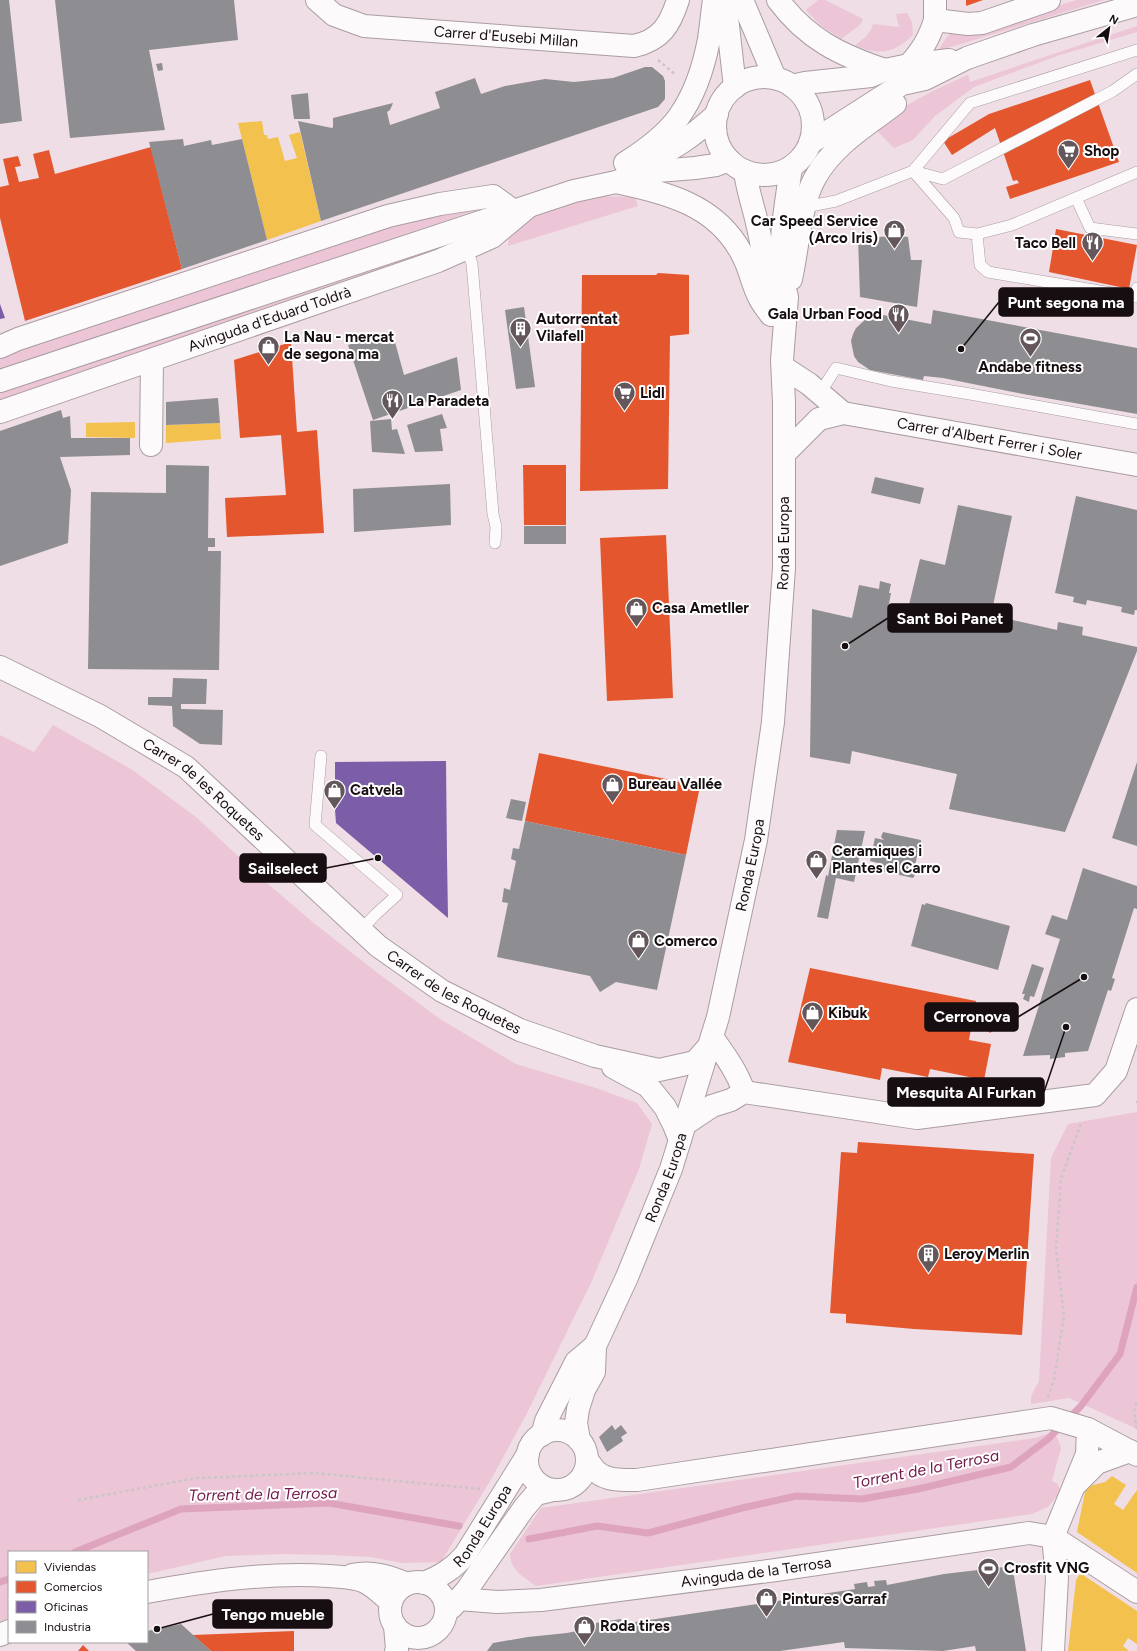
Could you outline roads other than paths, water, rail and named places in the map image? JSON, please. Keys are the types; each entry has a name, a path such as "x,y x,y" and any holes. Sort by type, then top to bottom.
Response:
{"street":[{"name":"Carrer d'Eusebi Millan","path":"317,0 334,15 364,26 634,46 648,43 658,37 673,16 678,0"},
{"path":"714,0 709,39 704,62 689,98 679,117 620,173 655,190 699,208 717,222 733,240 742,254 758,297 771,315"},
{"path":"724,0 735,87"},
{"path":"742,0 784,82 803,96 812,114 813,128 810,143 801,158 781,172 769,175 757,174 737,165 721,149 715,127 717,114 725,97 735,87 743,82 756,78 784,82 805,83 871,76 885,70"},
{"path":"778,0 787,13 808,32 827,46 862,62 885,70 917,72 967,58 1033,35 1137,5"},
{"path":"787,297 806,207 814,178 825,163 863,127 915,90 921,51 929,38 935,10 968,24 982,23 1049,0"},
{"path":"810,143 902,84 917,72"},
{"name":"Avinguda d'Eduard Toldrà","path":"0,381 574,191 620,173 682,143 695,134 717,114"},
{"name":"Avinguda d'Eduard Toldrà","path":"620,173 695,168 716,165 737,165"},
{"name":"Ronda Europa","path":"737,165 753,205 763,253 771,315 783,363"},
{"name":"Ronda Europa","path":"395,1626 401,1632 412,1637 423,1637 429,1643 452,1606 466,1591 532,1498 536,1494 568,1488 578,1481 585,1471 583,1450 576,1423 584,1390 594,1372 595,1346 628,1277 671,1169 718,1017 732,958 756,840 773,722 784,568 783,363 787,297 782,278 781,255 783,225 791,166"},
{"path":"0,346 26,336 388,216 440,204 493,196 522,209"},
{"name":"Avinguda d'Eduard Toldrà","path":"0,412 438,261 492,237 522,209"},
{"path":"151,445 152,360"},
{"path":"783,363 843,413"},
{"name":"Carrer d'Albert Ferrer i Soler","path":"784,454 818,420 843,413 1137,465"},
{"name":"Carrer de les Roquetes","path":"0,667 100,716 186,767 378,946 442,992 520,1030 595,1056"},
{"path":"595,1056 648,1086 665,1107 674,1125 682,1132 712,1106 731,1100 744,1092 917,1118 1095,1095 1116,1071 1137,1009"},
{"path":"595,1056 659,1070 695,1062 711,1041 730,1062 744,1092"},
{"name":"Ronda Europa","path":"391,1602 398,1590 440,1577 456,1565 465,1555 528,1454 532,1443 542,1435 546,1421 576,1362 595,1346"},
{"path":"542,1435 551,1431 561,1431 571,1434 597,1473 621,1480 637,1480 1051,1418 1088,1429 1134,1453"},
{"path":"1053,1651 1058,1578 1053,1537 1087,1454 1088,1429"},
{"path":"1075,1485 1097,1463 1134,1453"},
{"name":"Ronda Europa","path":"528,1454 528,1468 533,1478 543,1487 553,1490"},
{"name":"Avinguda de la Terrosa","path":"452,1606 541,1600 776,1570 1029,1533 1053,1537"},
{"path":"1053,1537 1137,1592"},
{"path":"343,1577 365,1572 433,1587 440,1594 445,1603 452,1606"},
{"path":"148,1592 203,1582 267,1575 300,1574 343,1577 364,1582 391,1602 390,1615 395,1626 396,1651"}],"lane":[{"path":"806,207 836,201 913,171 970,103 1137,50"},
{"path":"913,171 943,179 1113,91 1137,74"},
{"path":"913,171 954,218 959,232 977,234 1012,225 1137,172"},
{"path":"1076,198 1090,228 1137,234"},
{"path":"977,234 980,266 988,272 1135,297 1137,288"},
{"path":"467,248 472,264 478,322 493,514 496,527 495,543"},
{"path":"820,393 836,368 891,381 1137,424"},
{"path":"321,756 315,825 397,895 361,930"}],"waterway":[{"name":"Torrent de la Terrosa","path":"529,1539 597,1526 648,1533 742,1508 796,1496 862,1499 918,1489 1011,1467 1048,1439 1081,1406 1120,1354 1137,1287"},
{"name":"Torrent de la Terrosa","path":"77,1551 181,1509 329,1503 459,1526"},
{"name":"Torrent de la Terrosa","path":"0,1582 8,1579"}],"place":[{"name":"Shop","path":"1068,170"},
{"name":"Car Speed Service (Arco Iris)","path":"894,250"},
{"name":"Taco Bell","path":"1092,262"},
{"name":"Gala Urban Food","path":"898,334"},
{"name":"Autorrentat Vilafell","path":"520,348"},
{"name":"Punt segona ma","path":"961,349"},
{"name":"Andabe fitness","path":"1030,358"},
{"name":"La Nau - mercat de segona ma","path":"269,366"},
{"name":"Lidl","path":"625,412"},
{"name":"La Paradeta","path":"393,420"},
{"name":"Casa Ametller","path":"637,628"},
{"name":"Sant Boi Panet","path":"845,646"},
{"name":"Bureau Vallée","path":"612,804"},
{"name":"Catvela","path":"335,810"},
{"name":"Sailselect","path":"378,858"},
{"name":"Ceramiques i Plantes el Carro","path":"816,880"},
{"name":"Comerco","path":"639,960"},
{"name":"Cerronova","path":"1084,977"},
{"name":"Mesquita Al Furkan","path":"1066,1027"},
{"name":"Kibuk","path":"812,1032"},
{"name":"Leroy Merlin","path":"929,1274"},
{"name":"Crosfit VNG","path":"989,1588"},
{"name":"Pintures Garraf","path":"767,1618"},
{"name":"Tengo mueble","path":"157,1629"},
{"name":"Roda tires","path":"585,1646"}]}
